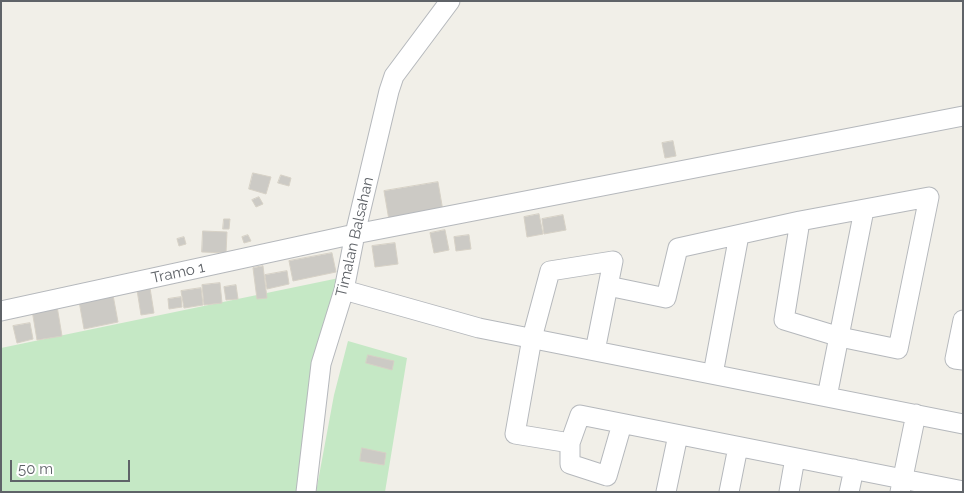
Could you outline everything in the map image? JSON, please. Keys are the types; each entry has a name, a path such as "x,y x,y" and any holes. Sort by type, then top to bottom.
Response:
{"street":[{"name":"Timalan Balsahan","path":"306,492 320,364 344,290 355,234 394,76 450,1"},
{"name":"Tramo 1","path":"1,312 355,234 963,116"},
{"path":"608,286 666,298 678,248 800,221 929,197 898,349 840,336 784,320 800,221"},
{"path":"827,397 864,210"},
{"path":"713,374 739,235"},
{"path":"570,443 515,434 532,338 550,271 613,260 595,351"},
{"path":"344,290 480,328 963,424"},
{"path":"963,320 955,359 963,360"},
{"path":"901,485 916,414"},
{"path":"622,424 607,476 570,464 570,443 580,415 854,469 901,485 963,491"},
{"path":"666,492 678,435"},
{"path":"729,492 738,447"},
{"path":"788,492 796,458"},
{"path":"850,492 854,469"}],"green space":[{"path":"339,278 300,492 1,492 1,348"},
{"path":"348,341 407,358 385,492 316,492 334,395"}],"building":[{"path":"673,141 676,156 665,158 662,143"},
{"path":"253,173 271,177 266,194 249,189"},
{"path":"281,175 291,178 289,186 278,183"},
{"path":"438,182 443,211 389,220 384,191"},
{"path":"259,197 263,204 256,207 252,200"},
{"path":"539,214 543,234 527,237 524,217"},
{"path":"563,215 566,230 544,234 542,219"},
{"path":"224,219 230,219 229,229 223,229"},
{"path":"445,230 449,250 434,253 430,233"},
{"path":"203,231 227,232 226,253 202,252"},
{"path":"248,235 251,241 244,243 242,237"},
{"path":"469,235 471,249 456,251 454,237"},
{"path":"184,237 186,244 179,246 177,239"},
{"path":"395,243 398,264 375,267 372,246"},
{"path":"332,253 336,272 293,281 289,261"},
{"path":"263,266 267,298 257,299 253,268"},
{"path":"287,271 289,284 267,289 265,275"},
{"path":"220,283 222,303 204,305 202,285"},
{"path":"236,285 238,299 226,300 224,287"},
{"path":"150,288 154,313 141,315 137,290"},
{"path":"201,288 203,305 184,308 181,291"},
{"path":"113,295 118,322 84,329 79,301"},
{"path":"181,297 182,307 169,309 168,299"},
{"path":"57,306 62,336 37,340 32,310"},
{"path":"30,323 33,339 17,343 13,326"},
{"path":"368,355 394,361 392,370 366,363"},
{"path":"362,448 386,453 384,465 360,461"}]}
